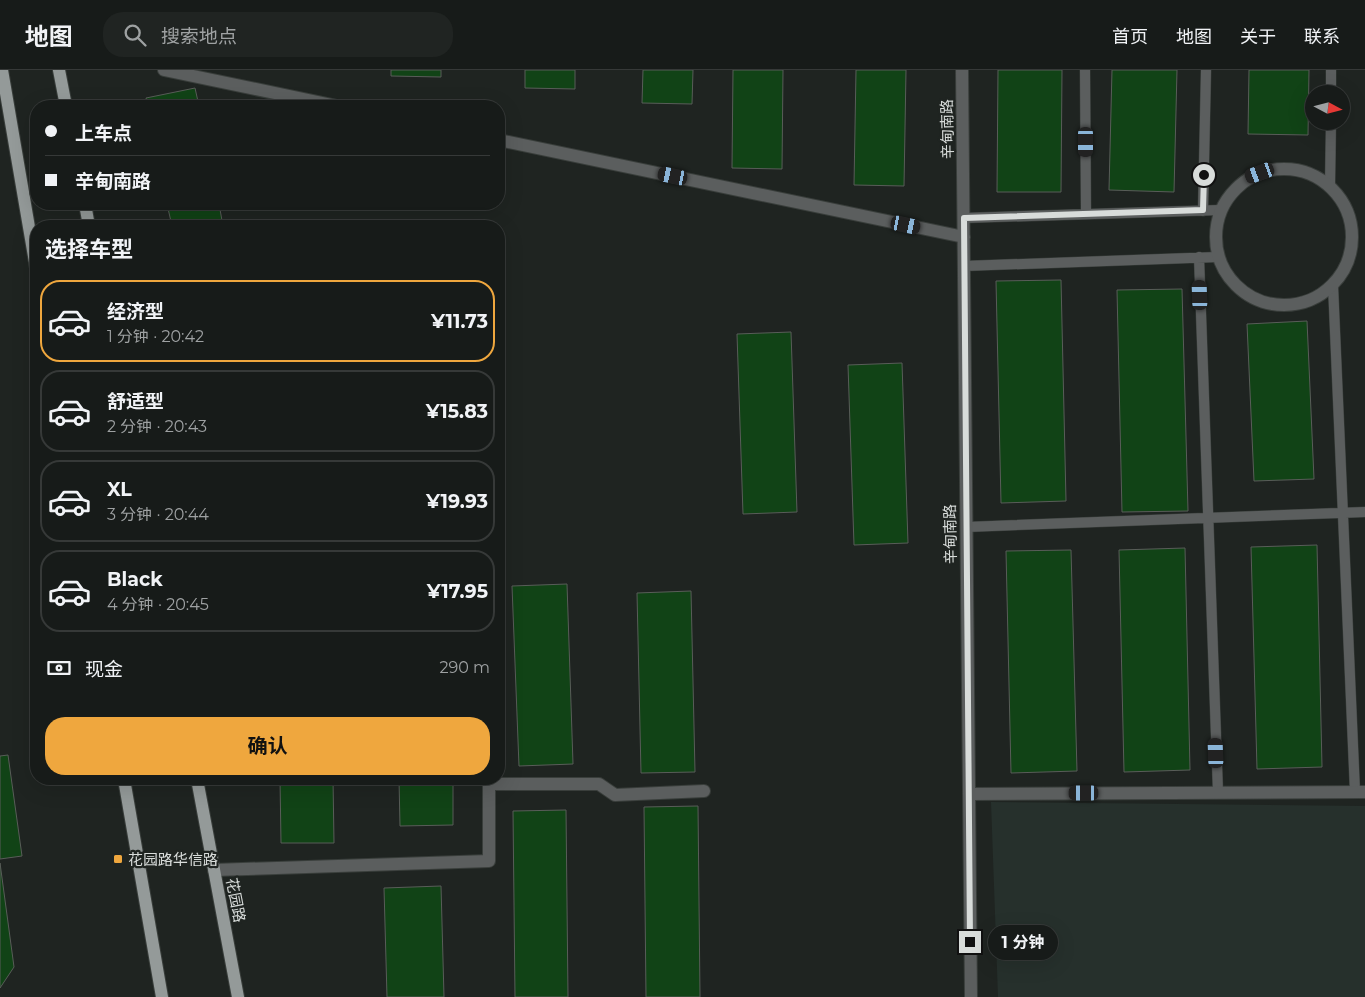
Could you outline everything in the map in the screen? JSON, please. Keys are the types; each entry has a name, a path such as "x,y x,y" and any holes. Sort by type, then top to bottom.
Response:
{"main road":[{"path":"2,70 30,233"},
{"path":"58,70 65,100"},
{"path":"125,785 162,997"},
{"name":"花园路","path":"198,785 238,997"}],"street":[{"path":"164,70 308,100"},
{"name":"辛甸南路","path":"962,70 970,997"},
{"path":"505,141 964,237"},
{"path":"1292,168 1312,174 1330,186 1343,203 1351,223 1352,234 1352,244 1346,265 1333,285 1314,299 1291,305 1268,304 1246,294 1229,278 1218,257 1215,233 1220,210 1233,190 1250,176 1270,169 1292,168"},
{"path":"1352,234 1365,234"},
{"path":"505,784 599,784 615,795 704,791"},
{"path":"214,870 489,861 489,785"},
{"path":"969,794 1360,792"}],"lane":[{"path":"1085,70 1086,214"},
{"path":"1203,210 1206,70"},
{"path":"1331,70 1331,85"},
{"path":"1330,186 1331,130"},
{"path":"964,218 1220,210"},
{"path":"1199,257 1218,792"},
{"path":"964,266 1218,257"},
{"path":"1333,285 1360,792"},
{"path":"966,527 1365,512"}],"shaded area":[{"path":"991,802 1365,806 1365,997 998,997"}],"building":[{"path":"391,70 441,70 441,77 391,76"},
{"path":"525,70 575,70 575,89 525,88"},
{"path":"643,70 693,70 692,104 642,103"},
{"path":"733,70 783,70 782,169 732,168"},
{"path":"856,70 906,70 904,186 854,185"},
{"path":"998,70 1062,70 1061,192 997,192"},
{"path":"1112,70 1177,70 1174,192 1109,190"},
{"path":"1249,70 1309,70 1309,85 1305,85 1305,130 1308,130 1308,135 1248,134"},
{"path":"195,88 198,100 146,100 146,98"},
{"path":"168,210 220,210 222,220 171,220"},
{"path":"1061,280 1066,501 1001,503 996,281"},
{"path":"1182,289 1188,511 1122,512 1117,290"},
{"path":"1307,321 1314,479 1254,481 1247,324"},
{"path":"791,332 797,512 743,514 737,334"},
{"path":"902,363 908,543 854,545 848,365"},
{"path":"1317,545 1322,767 1257,769 1251,547"},
{"path":"1185,548 1190,770 1124,772 1119,550"},
{"path":"1071,550 1077,771 1011,773 1006,551"},
{"path":"567,584 573,764 519,766 512,586"},
{"path":"691,591 695,772 641,773 637,593"},
{"path":"8,755 22,856 0,859 0,756"},
{"path":"280,785 333,785 334,843 281,843"},
{"path":"399,785 453,785 453,825 400,826"},
{"path":"698,806 700,997 646,997 644,807"},
{"path":"566,810 568,997 515,997 513,811"},
{"path":"0,863 14,967 0,988"},
{"path":"441,886 444,997 387,997 384,888"}],"place":[{"name":"花园路华信路","path":"118,859"}],"route":[{"path":"970,942 964,218 1203,210 1204,175"}]}
